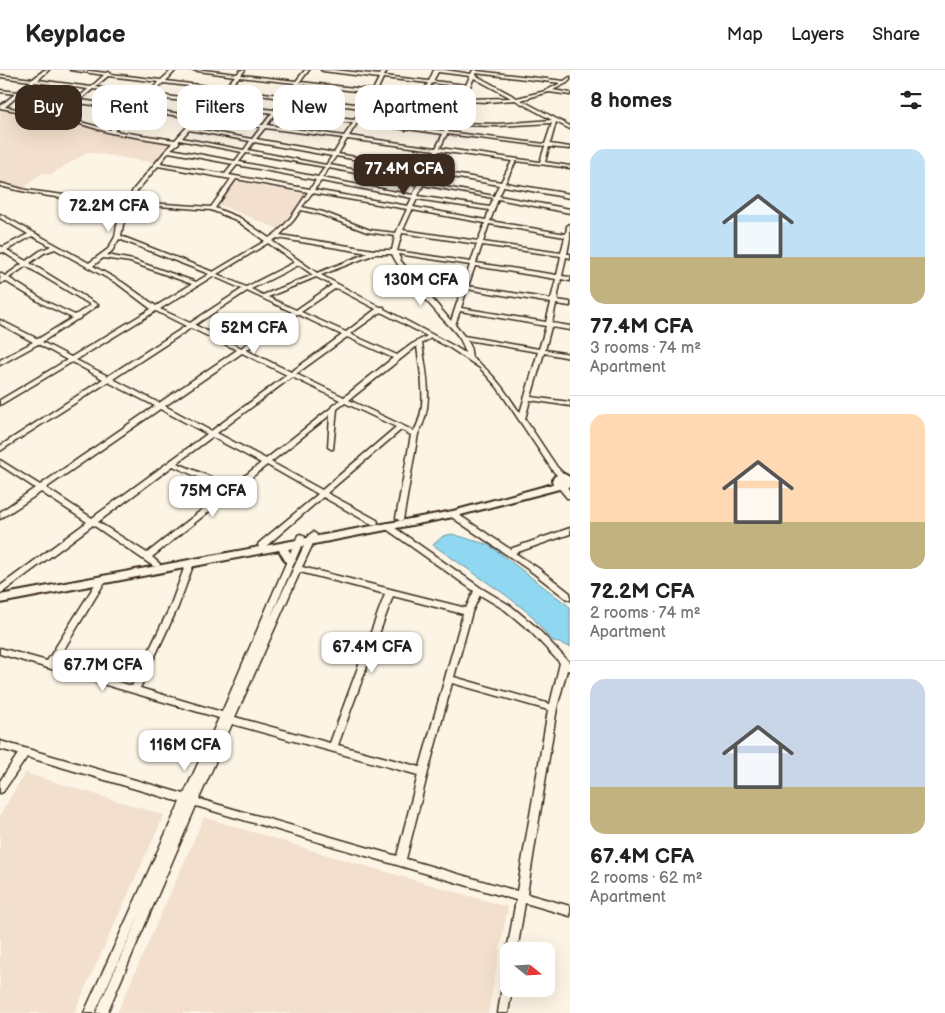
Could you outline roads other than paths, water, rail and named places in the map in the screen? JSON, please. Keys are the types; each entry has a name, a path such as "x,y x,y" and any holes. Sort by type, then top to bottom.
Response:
{"main road":[{"path":"0,592 262,545 453,514 564,480"},
{"path":"0,599 282,546 374,522 489,501 564,480"},
{"path":"282,546 294,565"}],"street":[{"path":"29,85 47,70"},
{"path":"72,70 194,85"},
{"path":"95,85 112,70"},
{"path":"158,85 174,70"},
{"path":"192,70 355,90"},
{"path":"228,85 243,70"},
{"path":"297,83 308,70"},
{"path":"323,70 457,85"},
{"path":"377,85 385,70"},
{"path":"428,85 437,70 569,81"},
{"path":"467,85 474,72"},
{"path":"474,72 570,128"},
{"path":"0,76 92,88"},
{"path":"476,100 518,98 548,91 569,81"},
{"path":"82,97 92,88"},
{"path":"0,91 15,93"},
{"path":"548,91 570,94"},
{"path":"1,107 15,97"},
{"path":"1,107 15,110"},
{"path":"226,176 273,116"},
{"path":"542,163 556,121"},
{"path":"476,123 498,125 556,121 570,122"},
{"path":"82,124 111,132 245,152 570,211"},
{"path":"0,403 154,308 276,236 320,179 355,124"},
{"path":"263,127 570,167"},
{"path":"90,265 103,256 118,237 128,204 135,191 168,150 188,130"},
{"path":"194,130 570,196"},
{"path":"421,130 570,148"},
{"path":"446,130 399,233 394,252 398,261 462,337 467,345 469,358"},
{"path":"168,150 415,197 492,209"},
{"path":"452,325 496,197 514,159"},
{"path":"156,164 410,210 569,236"},
{"path":"212,209 234,178"},
{"path":"0,184 47,195 128,204 212,209 238,220 318,276 382,308 431,336 469,358 490,375 564,480 570,496"},
{"path":"299,208 321,213 368,231 481,242 567,255"},
{"path":"0,216 90,265 120,283 154,308 190,327 342,401 415,434"},
{"path":"0,224 8,220"},
{"path":"522,418 567,255 570,226"},
{"path":"1,249 32,234"},
{"path":"276,236 374,252 394,252 570,279"},
{"path":"118,237 213,274 398,358"},
{"path":"2,278 27,265 42,252 54,246"},
{"path":"0,363 94,307 94,303 1,249"},
{"path":"262,297 374,252"},
{"path":"103,256 131,261 196,284"},
{"path":"0,449 245,290 298,262"},
{"path":"2,278 46,304 77,318"},
{"path":"413,279 570,304"},
{"path":"0,516 336,285"},
{"path":"0,592 210,434 382,308"},
{"path":"459,309 570,328"},
{"path":"0,322 266,462 374,522"},
{"path":"147,557 334,407 419,342 431,336"},
{"path":"462,337 570,356"},
{"path":"400,518 415,434 419,429 426,408 419,342"},
{"path":"528,398 570,404"},
{"path":"331,447 334,407"},
{"path":"262,545 399,428"},
{"path":"0,462 156,564"},
{"path":"172,463 232,489"},
{"path":"453,514 570,597"},
{"path":"388,526 478,590 508,608 532,628 567,665 553,708 513,942"},
{"path":"509,552 570,531"},
{"path":"89,1013 190,799 307,539"},
{"path":"135,689 165,628 190,563"},
{"path":"294,565 468,612"},
{"path":"48,666 102,580"},
{"path":"400,862 468,612 478,590"},
{"path":"332,748 390,592"},
{"path":"0,651 332,748 423,772"},
{"path":"449,679 553,708"},
{"path":"0,745 570,911"},
{"path":"0,789 25,752"},
{"path":"101,1013 190,799"},
{"path":"503,1013 505,998"}],"water":[{"path":"452,534 489,545 570,607 570,647 551,640 531,615 507,596 433,545 443,536"}]}
